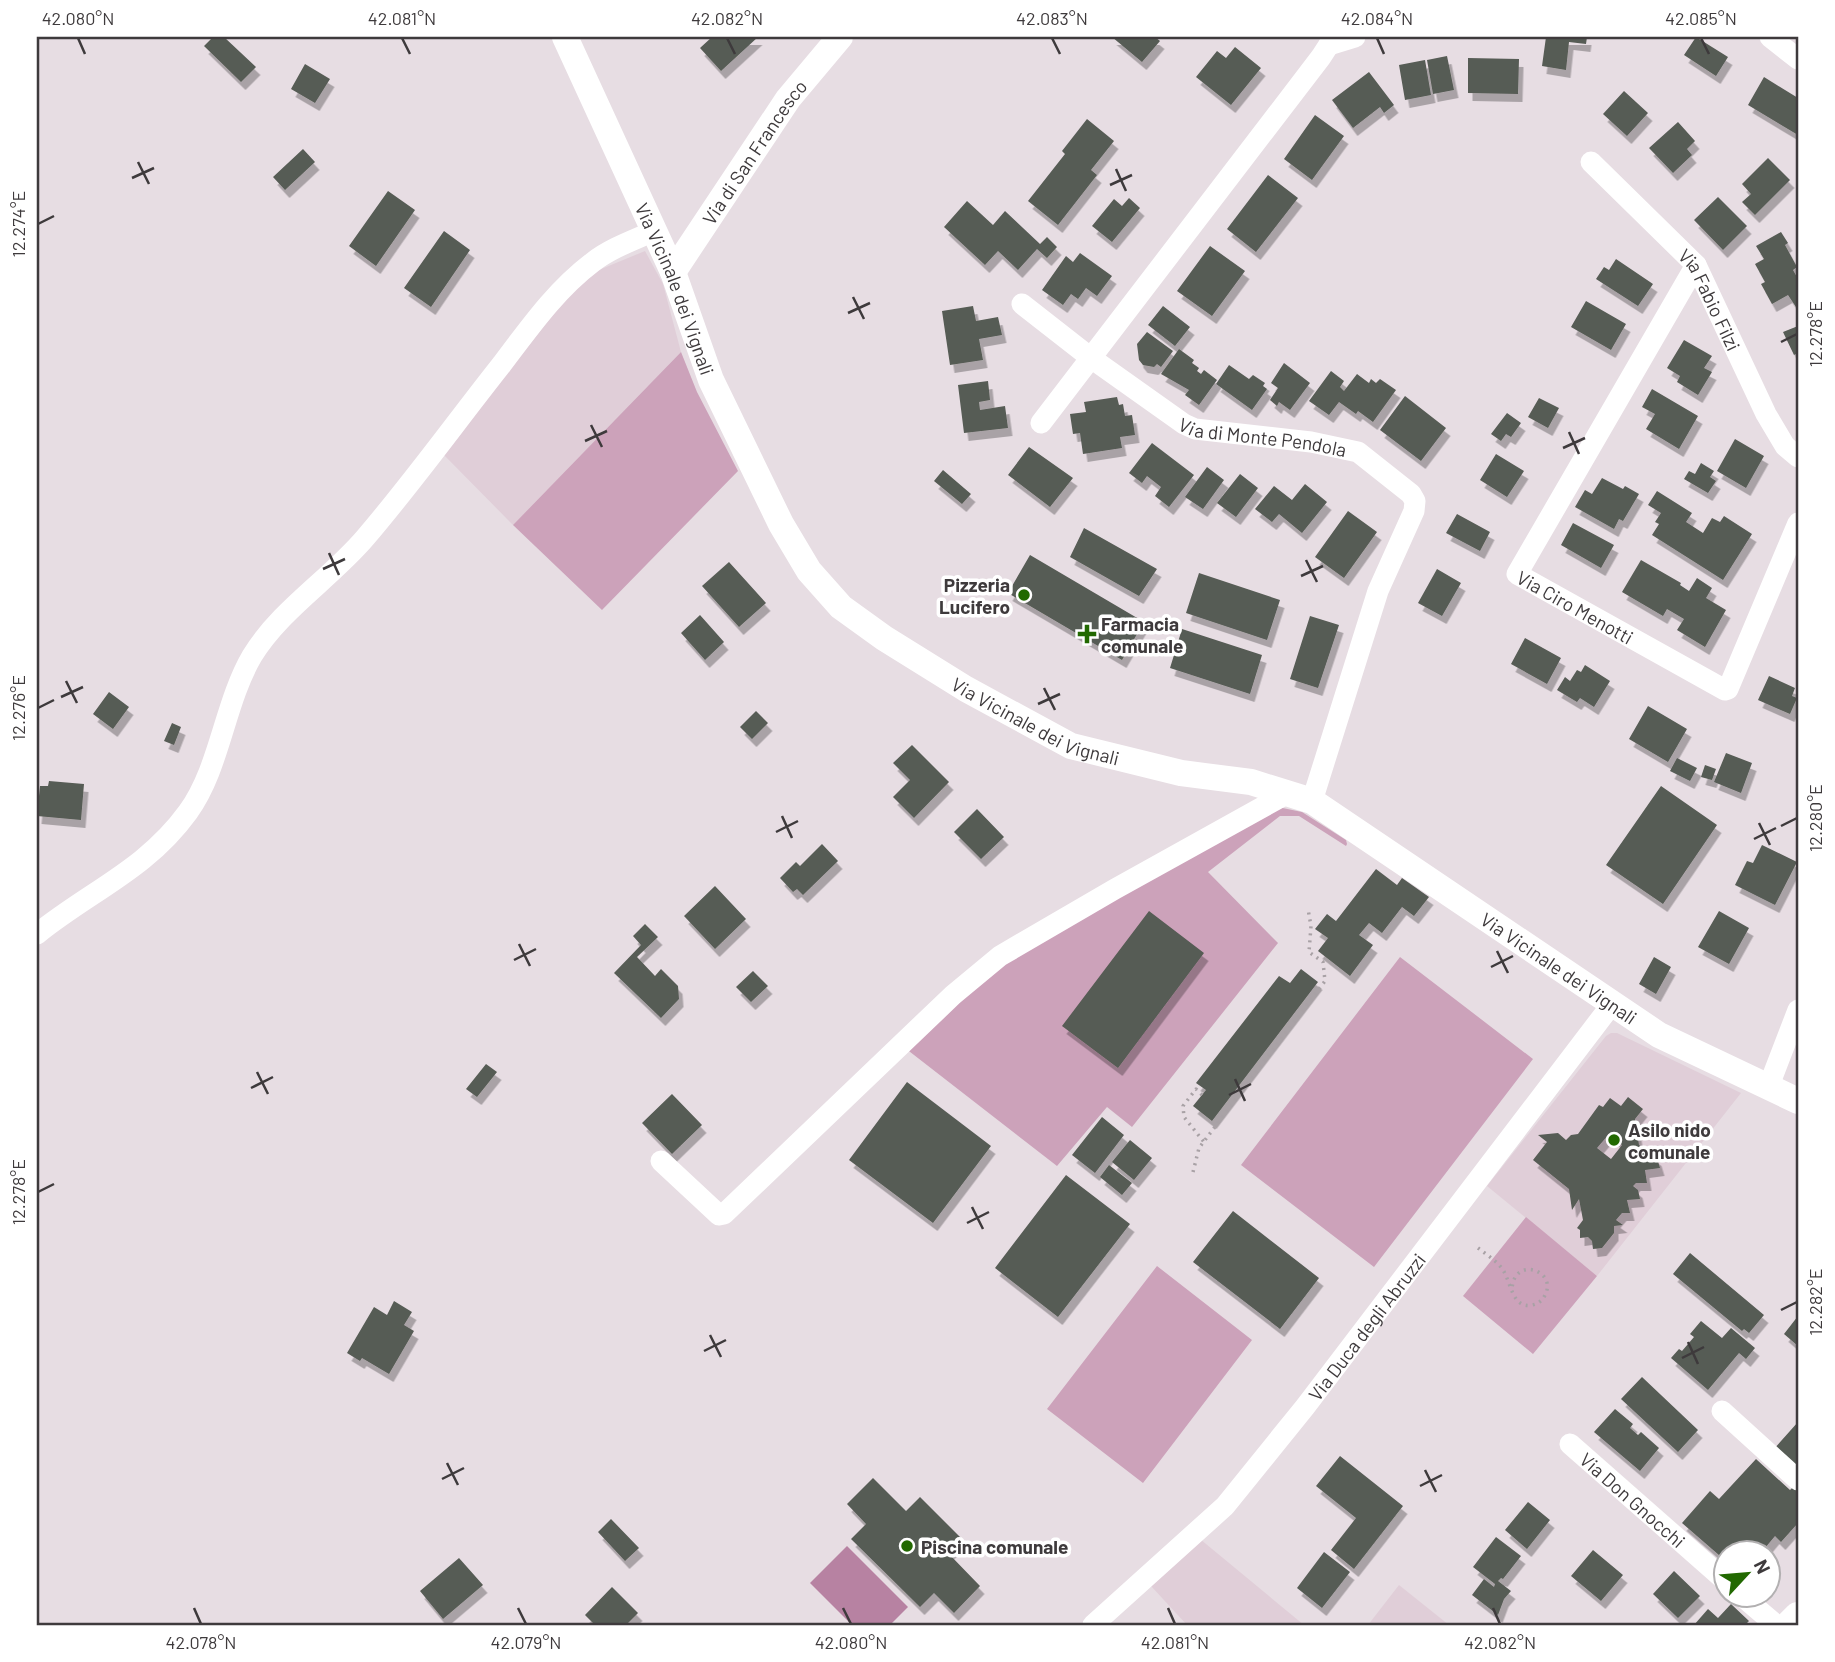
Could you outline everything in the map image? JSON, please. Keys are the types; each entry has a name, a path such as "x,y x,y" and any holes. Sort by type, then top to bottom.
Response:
{"main road":[{"path":"1790,1625 1798,1616"}],"street":[{"name":"Via Vicinale dei Vignali","path":"565,37 673,272 711,380 781,524 809,571 841,607 884,638 967,689 1071,746 1181,773 1251,782 1300,797 1659,1035 1798,1101"},
{"name":"Via di San Francesco","path":"673,272 788,99 840,37"},
{"path":"1041,423 1331,41 1354,37"},
{"path":"1770,37 1798,59"},
{"name":"Via Fabio Filzi","path":"1591,162 1696,265 1766,414 1785,446 1798,457"},
{"path":"37,934 57,918 124,876 155,851 189,811 208,772 237,688 252,656 271,630 371,530 556,294 595,260 654,231"},
{"name":"Via Ciro Menotti","path":"1696,265 1517,573 1725,690 1730,687 1798,523"},
{"name":"Via di Monte Pendola","path":"1022,304 1091,358 1184,424 1195,429 1311,442 1358,452 1411,494 1415,511 1378,591 1300,797"},
{"path":"661,1161 719,1215 724,1214 953,995 1000,956 1115,889 1300,797"},
{"name":"Via Duca degli Abruzzi","path":"1093,1625 1225,1506 1316,1394 1612,1004"},
{"path":"1768,1088 1798,1010"},
{"path":"1722,1411 1798,1480"},
{"name":"Via Don Gnocchi","path":"1570,1444 1713,1570"},
{"path":"1759,1610 1776,1625"}],"path":[{"path":"1194,1172 1199,1148 1325,981 1322,962 1309,952 1311,926 1308,909"},
{"path":"1202,1095 1196,1089 1183,1106 1184,1117 1205,1142"},
{"path":"1478,1248 1502,1268 1512,1289 1517,1299 1521,1303 1533,1305 1543,1299 1548,1288 1544,1276 1529,1269 1518,1273 1512,1289"}],"shaded area":[{"path":"645,251 663,284 681,352 513,525 443,454 571,292 594,272"},
{"path":"681,352 697,392 738,471 602,610 513,525"},
{"path":"1273,806 1302,812 1346,840 1347,844 1346,846 1299,816 1280,816 1208,872 1278,943 1132,1127 1107,1107 1057,1166 905,1048 1012,956"},
{"path":"1400,957 1533,1059 1374,1267 1241,1165"},
{"name":"Asilo nido comunale","path":"1611,1033 1617,1033 1741,1093 1597,1276 1487,1186"},
{"path":"1526,1217 1597,1276 1533,1354 1463,1296"},
{"path":"1157,1266 1252,1340 1143,1483 1047,1409"},
{"path":"1200,1539 1304,1625 1187,1625 1151,1586"},
{"path":"847,1546 908,1607 890,1625 852,1625 810,1583"},
{"path":"1399,1585 1449,1625 1368,1625"}],"building":[{"path":"213,37 224,37 256,67 241,82 204,46"},
{"path":"712,37 758,37 721,71 700,48"},
{"path":"1112,37 1155,37 1160,41 1142,62"},
{"path":"1546,37 1587,37 1586,44 1569,42 1566,70 1542,66"},
{"path":"1696,37 1728,57 1716,76 1684,55"},
{"path":"1235,47 1261,68 1231,105 1196,77 1217,51 1226,58"},
{"path":"1447,56 1454,90 1433,94 1427,60"},
{"path":"1468,58 1519,59 1518,94 1468,93"},
{"path":"1425,60 1431,95 1405,100 1399,65"},
{"path":"305,64 330,79 315,103 291,89"},
{"path":"1369,72 1394,105 1384,113 1380,107 1353,128 1332,100"},
{"path":"1764,77 1798,98 1798,135 1748,105"},
{"path":"1624,91 1648,113 1627,136 1603,114"},
{"path":"1315,115 1344,136 1312,180 1284,159"},
{"path":"1087,119 1114,141 1091,170 1097,175 1058,225 1028,201 1065,154 1062,151"},
{"path":"1678,122 1695,141 1687,149 1692,155 1673,173 1649,148"},
{"path":"303,149 315,162 285,190 273,177"},
{"path":"1768,158 1790,180 1755,215 1742,202 1751,194 1742,184"},
{"path":"1268,175 1298,198 1256,252 1227,229"},
{"path":"388,191 415,210 376,266 349,246"},
{"path":"1718,197 1747,226 1723,250 1694,220"},
{"path":"1129,198 1140,208 1112,242 1092,226 1114,199 1122,206"},
{"path":"967,201 993,225 1005,211 1040,244 1047,237 1057,247 1047,258 1037,249 1018,270 998,251 985,265 944,227"},
{"path":"444,231 470,250 431,307 404,288"},
{"path":"1781,232 1797,267 1793,270 1798,279 1796,307 1788,295 1772,304 1761,284 1765,282 1755,264 1764,259 1756,246"},
{"path":"1210,246 1245,271 1212,316 1177,291"},
{"path":"1080,253 1112,276 1097,296 1086,288 1078,299 1071,294 1063,305 1042,290 1066,256 1073,262"},
{"path":"1616,259 1653,284 1638,306 1596,279 1604,267 1609,270"},
{"path":"1586,301 1626,324 1611,350 1571,327"},
{"path":"973,306 976,321 998,317 1002,335 979,339 983,360 950,365 942,311"},
{"path":"1163,306 1190,327 1175,346 1148,325"},
{"path":"1798,326 1798,353 1794,355 1783,332"},
{"path":"1147,332 1173,351 1161,367 1157,364 1154,367 1143,365 1139,360 1137,344"},
{"path":"1684,340 1712,356 1704,368 1712,372 1698,395 1677,382 1680,376 1667,368"},
{"path":"1179,349 1194,360 1192,363 1199,368 1197,371 1201,374 1204,370 1217,380 1199,405 1185,395 1189,390 1161,374"},
{"path":"1284,363 1310,383 1290,410 1279,402 1277,406 1270,400 1278,388 1271,383"},
{"path":"1229,365 1249,379 1253,375 1265,383 1263,386 1267,389 1252,410 1216,384"},
{"path":"1331,371 1344,381 1340,387 1344,391 1357,374 1369,383 1371,379 1376,383 1380,379 1396,390 1373,422 1339,402 1329,415 1309,401"},
{"path":"988,381 990,400 979,402 980,410 1005,406 1008,428 964,433 958,385"},
{"path":"1652,389 1698,416 1679,449 1646,429 1655,414 1642,407"},
{"path":"1405,396 1446,428 1421,461 1380,430"},
{"path":"1117,397 1119,405 1123,404 1125,416 1132,415 1135,435 1120,437 1122,448 1083,454 1080,433 1073,434 1070,414 1086,412 1084,402"},
{"path":"1539,398 1559,408 1548,428 1528,417"},
{"path":"1507,413 1521,423 1511,437 1506,434 1501,441 1491,434"},
{"path":"1735,439 1764,456 1746,488 1717,471"},
{"path":"1152,443 1194,475 1169,507 1155,496 1161,487 1147,476 1142,483 1129,473"},
{"path":"1029,447 1073,478 1050,507 1008,475"},
{"path":"1496,454 1524,471 1507,497 1480,480"},
{"path":"1701,463 1714,471 1710,477 1716,481 1708,493 1684,479 1689,471 1695,474"},
{"path":"1207,467 1224,480 1203,509 1185,497"},
{"path":"943,470 971,494 962,504 934,481"},
{"path":"1240,474 1258,488 1236,517 1217,503"},
{"path":"1602,478 1639,494 1623,521 1619,519 1614,529 1575,507 1585,490 1592,494"},
{"path":"1305,484 1327,502 1302,533 1279,514 1272,522 1255,509 1274,486 1292,500"},
{"path":"1657,491 1692,513 1686,522 1703,533 1712,518 1720,522 1724,516 1752,534 1723,580 1652,535 1659,524 1655,522 1661,513 1648,505"},
{"path":"1348,511 1377,532 1344,578 1315,557"},
{"path":"1457,514 1490,532 1480,551 1446,533"},
{"path":"1573,523 1614,545 1601,568 1561,545"},
{"path":"1084,528 1157,569 1139,596 1070,557"},
{"path":"1030,555 1144,622 1122,660 1008,593"},
{"path":"1641,560 1681,583 1680,585 1689,591 1697,578 1712,588 1706,598 1726,610 1705,647 1677,630 1684,619 1667,609 1663,616 1622,592"},
{"path":"729,562 766,603 739,627 702,586"},
{"path":"1437,569 1461,583 1442,616 1418,603"},
{"path":"1199,573 1280,600 1267,640 1186,613"},
{"path":"700,615 724,642 705,660 681,633"},
{"path":"1310,616 1339,625 1318,688 1290,679"},
{"path":"1182,629 1262,655 1250,694 1170,668"},
{"path":"1525,638 1561,658 1547,684 1511,664"},
{"path":"1585,665 1610,681 1594,707 1580,698 1577,702 1557,690 1565,677 1570,681 1577,670 1581,672"},
{"path":"1769,676 1795,688 1792,696 1797,698 1790,714 1758,700"},
{"path":"109,692 129,707 113,729 93,714"},
{"path":"1648,706 1687,729 1668,762 1629,739"},
{"path":"756,711 768,723 752,739 740,727"},
{"path":"172,723 181,727 174,745 164,741"},
{"path":"912,745 949,782 914,818 893,797 910,780 893,763"},
{"path":"1726,753 1752,763 1741,793 1714,782"},
{"path":"1677,758 1697,768 1690,781 1670,771"},
{"path":"1705,765 1716,769 1712,780 1701,777"},
{"path":"49,781 84,784 81,820 37,816 40,786 48,786"},
{"path":"1661,786 1717,825 1663,904 1606,865"},
{"path":"977,809 1004,837 981,859 954,832"},
{"path":"822,844 838,861 803,895 797,889 793,892 780,878 796,862 800,866"},
{"path":"1762,845 1797,862 1775,905 1735,885 1747,861 1753,863"},
{"path":"1376,869 1397,885 1402,878 1429,897 1414,916 1402,907 1382,933 1369,923 1359,935 1373,945 1350,976 1318,951 1328,938 1315,929 1327,914 1336,921"},
{"path":"715,886 746,919 715,949 684,916"},
{"path":"1149,911 1204,953 1118,1068 1062,1026"},
{"path":"1719,911 1749,928 1729,964 1698,947"},
{"path":"645,924 658,937 637,957 655,976 661,969 678,986 679,999 661,1018 614,973 641,945 633,936"},
{"path":"1654,957 1671,967 1656,994 1639,984"},
{"path":"1301,969 1318,982 1212,1121 1193,1106 1206,1090 1196,1083 1279,976 1290,983"},
{"path":"753,971 768,986 751,1002 736,987"},
{"path":"486,1064 497,1072 477,1097 466,1089"},
{"path":"907,1082 991,1146 933,1223 849,1160"},
{"path":"672,1094 702,1125 672,1154 642,1123"},
{"path":"1628,1097 1643,1109 1635,1119 1639,1145 1657,1158 1660,1168 1645,1170 1647,1183 1636,1183 1633,1186 1638,1190 1640,1199 1627,1200 1630,1213 1622,1213 1616,1220 1623,1225 1614,1226 1614,1233 1602,1248 1593,1249 1592,1241 1588,1237 1580,1238 1580,1230 1577,1228 1583,1220 1579,1199 1572,1210 1569,1189 1533,1160 1547,1142 1538,1135 1558,1133 1566,1140 1571,1135 1578,1134 1599,1105 1603,1107 1610,1098 1621,1106","holes":["1609,1134 1622,1145 1611,1159 1597,1148"]},
{"path":"1102,1117 1124,1135 1095,1173 1072,1155"},
{"path":"1130,1140 1152,1158 1134,1180 1112,1162"},
{"path":"1109,1165 1132,1183 1122,1195 1100,1177"},
{"path":"1066,1175 1130,1224 1058,1317 995,1268"},
{"path":"1233,1211 1319,1278 1280,1329 1193,1262"},
{"path":"1690,1253 1764,1315 1749,1333 1744,1329 1742,1331 1673,1274"},
{"path":"394,1301 412,1312 404,1325 414,1331 389,1374 362,1358 360,1361 347,1353 374,1307 387,1315"},
{"path":"1798,1316 1798,1346 1784,1334"},
{"path":"1701,1321 1722,1338 1731,1328 1755,1348 1746,1359 1739,1353 1708,1390 1671,1358 1679,1349 1682,1351 1694,1337 1690,1334"},
{"path":"1642,1377 1698,1430 1678,1452 1621,1399"},
{"path":"1615,1409 1633,1424 1630,1428 1638,1435 1641,1432 1659,1448 1640,1471 1594,1432"},
{"path":"1798,1422 1798,1473 1773,1450"},
{"path":"1340,1456 1403,1506 1354,1569 1331,1550 1356,1518 1316,1486"},
{"path":"1756,1459 1790,1490 1798,1484 1798,1523 1783,1540 1775,1536 1772,1540 1713,1540 1713,1550 1682,1523 1710,1491 1719,1499"},
{"name":"Piscina comunale","path":"873,1478 906,1511 920,1497 962,1539 948,1553 980,1586 954,1613 934,1593 920,1607 851,1539 866,1524 847,1504"},
{"path":"1528,1502 1550,1520 1527,1549 1505,1530"},
{"path":"611,1519 639,1548 625,1561 598,1532"},
{"path":"1496,1537 1521,1556 1503,1579 1498,1581 1511,1591 1504,1599 1498,1615 1472,1595 1484,1579 1494,1587 1495,1584 1473,1567"},
{"path":"1593,1550 1623,1575 1601,1601 1571,1576"},
{"path":"1324,1552 1350,1572 1322,1608 1297,1588"},
{"path":"459,1558 483,1585 443,1619 420,1591"},
{"path":"1674,1571 1700,1596 1678,1618 1653,1594"},
{"path":"612,1587 638,1613 626,1625 595,1625 585,1615"},
{"path":"1708,1609 1718,1618 1725,1610 1737,1610 1749,1621 1745,1625 1694,1625"}],"place":[{"name":"Pizzeria Lucifero","path":"1024,595"},
{"name":"Farmacia comunale","path":"1087,634"},
{"name":"Asilo nido comunale","path":"1614,1140"},
{"name":"Piscina comunale","path":"907,1546"}]}
